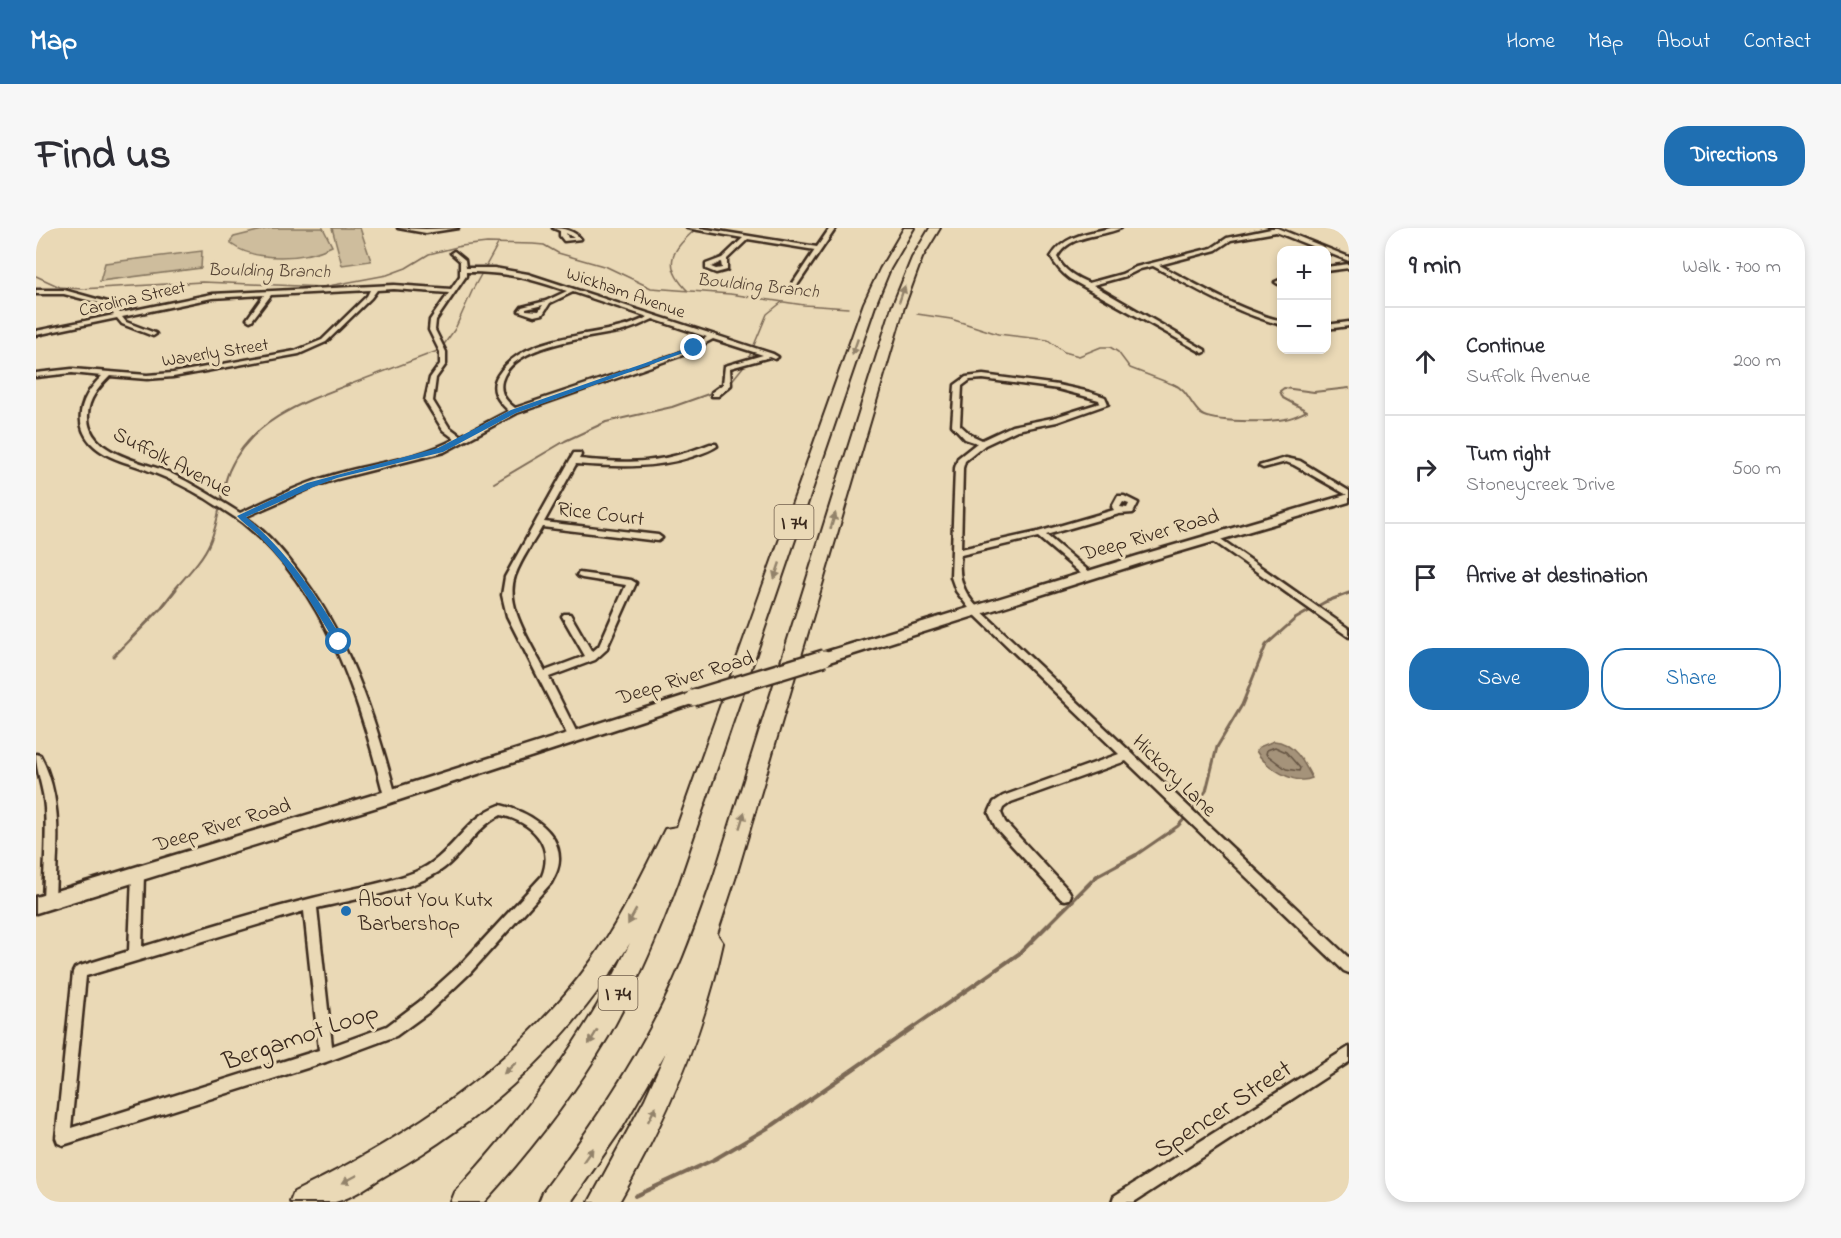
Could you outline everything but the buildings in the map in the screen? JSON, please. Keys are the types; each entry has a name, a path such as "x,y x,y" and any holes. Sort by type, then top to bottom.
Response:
{"highway":[{"name":"I 74","path":"465,1202 509,1152 565,1081 612,1004 662,897 870,303 885,269 909,228"},
{"name":"I 74","path":"553,1202 616,1114 665,1028 700,949 725,876 898,307 914,265 935,228"},
{"path":"304,1202 361,1173 435,1127 502,1075 556,1024 594,977 635,913 713,752"},
{"path":"603,1202 633,1151 684,1043 704,980 725,876"}],"street":[{"path":"401,228 426,231 455,228"},
{"path":"556,228 563,231"},
{"path":"690,228 819,249"},
{"path":"794,286 833,228"},
{"path":"1118,228 1075,240 1058,249 1054,257 1058,266 1064,273 1203,351"},
{"path":"1088,285 1153,264 1214,249 1229,239 1274,229 1349,260"},
{"path":"724,259 746,238"},
{"path":"454,253 463,261 464,276 433,320 432,330 443,352 443,364 433,378 429,401 446,428 460,440"},
{"path":"1153,264 1239,311 1277,322"},
{"path":"1331,268 1349,266"},
{"name":"Wickham Avenue","path":"464,270 509,272 573,290 651,318 773,356 727,367 727,385 715,394"},
{"name":"Carolina Street","path":"36,333 212,296 394,287 452,291"},
{"name":"Waverly Street","path":"36,375 72,371 147,377 173,375 304,350 324,341 369,297 374,289"},
{"path":"548,302 573,290"},
{"path":"36,292 64,292 109,304 124,323 153,334"},
{"path":"250,319 269,293"},
{"path":"514,411 501,400 497,386 503,372 517,358 545,346 629,328 651,318"},
{"path":"1331,326 1349,324"},
{"path":"241,516 310,485 441,450 514,411 681,354 712,338"},
{"name":"Suffolk Avenue","path":"109,374 93,387 86,398 86,422 93,439 114,455 159,471 241,516 264,536 290,565 335,632 350,664 390,796"},
{"name":"Hickory Lane","path":"982,443 968,437 956,425 959,385 968,378 983,376 1009,382 1065,386 1102,399 1104,404 1054,420 1015,428 982,443 961,460 957,553 954,566 957,587 975,610 1349,967"},
{"path":"573,735 512,616 507,595 510,577 575,458 630,466 655,465 683,458 713,446"},
{"path":"1263,466 1286,460 1297,463 1349,496"},
{"name":"Deep River Road","path":"42,903 390,796 573,735 1349,496"},
{"path":"957,553 1040,534 1119,511"},
{"name":"Rice Court","path":"539,524 658,538"},
{"path":"1040,534 1088,575"},
{"path":"1215,538 1349,634"},
{"path":"542,676 591,658 603,648 631,584 582,575"},
{"path":"567,616 591,658"},
{"path":"1065,895 1000,825 995,813 998,805 1007,799 1127,756"},
{"path":"36,758 41,765 48,789 50,812 42,903"},
{"name":"Bergamot Loop","path":"500,810 512,811 524,818 543,834 550,848 553,861 547,879 465,969 424,1007 391,1031 326,1055 63,1138 80,972 135,956 432,870 478,822 488,814 500,810"},
{"path":"135,956 138,874"},
{"path":"310,904 326,1055"},
{"name":"Spencer Street","path":"1120,1202 1349,1054"}],"shaded area":[{"path":"270,228 323,228 332,246 308,254 280,257 253,254 231,244 234,237"},
{"path":"332,228 360,228 371,261 342,265"},
{"path":"202,251 201,268 100,281 105,263"}],"water":[{"path":"1274,741 1281,742 1292,749 1312,778 1305,780 1289,777 1266,763 1256,751 1259,747"}],"waterway":[{"path":"688,291 674,273 673,258 681,243 697,228"},
{"name":"Boulding Branch","path":"36,276 60,287 81,289 202,282 323,287 387,275 406,268 429,254 461,246 487,243 533,244 544,245 558,253 607,267 651,288 688,291"},
{"path":"346,386 440,350 455,329 473,289 498,244"},
{"name":"Boulding Branch","path":"688,291 848,308"},
{"path":"730,383 747,362 767,314 782,302"},
{"name":"Boulding Branch","path":"917,314 951,319 998,334 1048,340 1064,352 1079,356 1101,347 1110,347 1118,352 1130,368 1175,385"},
{"path":"174,590 207,548 216,525 229,471 238,454 250,439 264,426 297,406 350,384"},
{"name":"Boulding Branch","path":"1175,385 1186,394 1201,414 1217,419 1242,421 1285,419 1307,411 1283,398 1280,391 1284,388 1314,392 1349,388"},
{"path":"494,483 565,441 606,422 672,407 714,392"},
{"path":"114,656 162,607 176,589"},
{"path":"1191,812 1206,791 1217,747 1242,705 1266,645 1295,619 1325,602 1349,593"},
{"path":"1136,855 1178,826 1186,817"},
{"path":"635,1196 715,1159 773,1125 1020,953 1097,876 1136,855"}],"place":[{"name":"About You Kutx Barbershop","path":"346,911"}],"route":[{"path":"339,642 335,632 290,565 264,536 241,516 310,485 334,477 441,450 514,411 694,348"}]}
